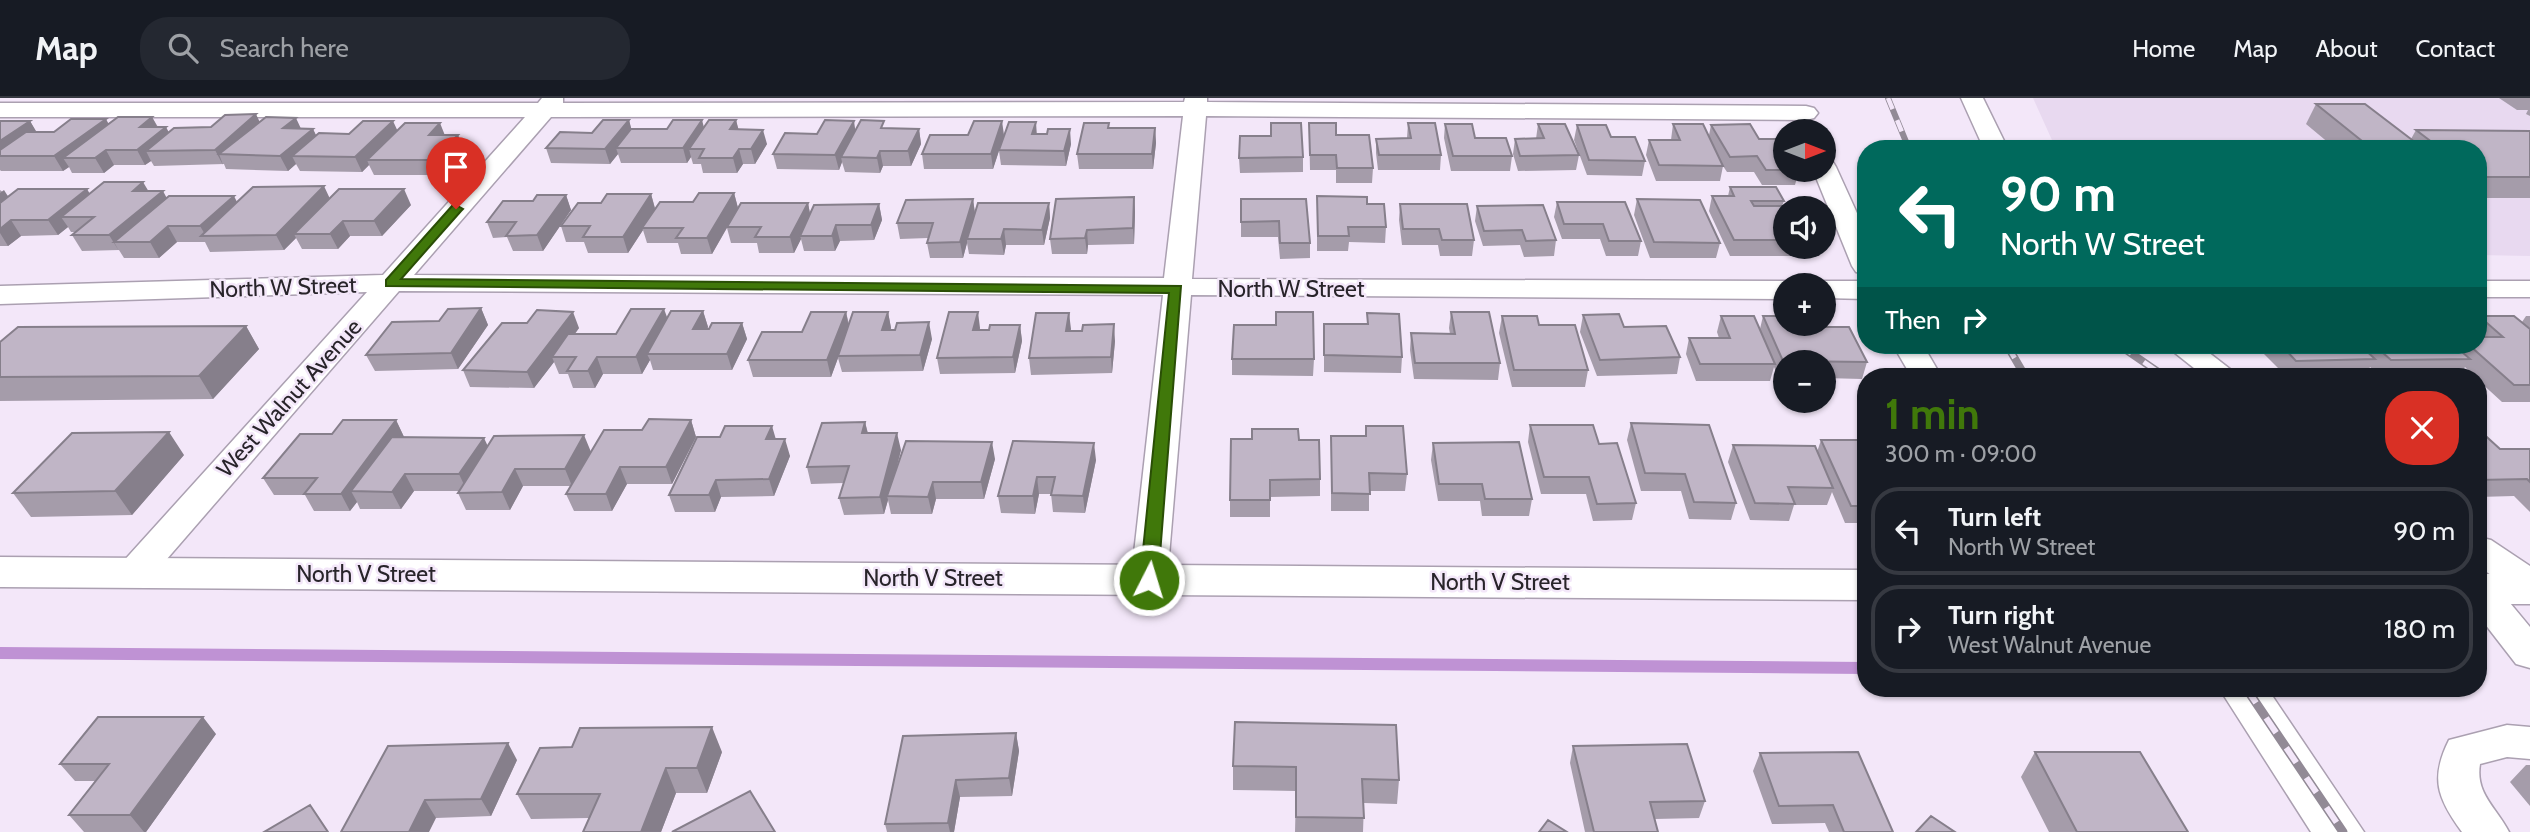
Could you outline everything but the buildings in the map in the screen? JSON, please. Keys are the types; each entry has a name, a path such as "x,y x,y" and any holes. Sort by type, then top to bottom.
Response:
{"street":[{"path":"1972,98 1992,140"},
{"path":"0,110 549,104 1195,104 1807,114"},
{"name":"West Walnut Avenue","path":"134,573 549,104"},
{"path":"1149,580 1195,104"},
{"path":"1830,182 1857,244"},
{"name":"North W Street","path":"0,295 390,283 1773,290"},
{"path":"2487,289 2530,289"},
{"path":"1836,290 1857,290"},
{"path":"2193,354 2213,368"},
{"path":"2487,555 2530,584"},
{"name":"North V Street","path":"0,572 1857,585"},
{"path":"2487,589 2530,589"},
{"path":"2487,600 2530,654"},
{"path":"2248,697 2339,832"},
{"path":"2487,832 2458,788 2456,767 2465,752 2507,741 2530,743"}],"shaded area":[{"path":"2033,98 2530,98 2530,256 2487,255 2487,140 2052,140"}],"waterway":[{"path":"0,653 1857,668"}],"railway":[{"path":"1888,98 1905,140"},
{"path":"2012,354 2020,368"},
{"path":"2132,354 2152,368"},
{"path":"2252,697 2343,832"}],"route":[{"path":"456,209 390,283 1177,289 1149,580"}]}
